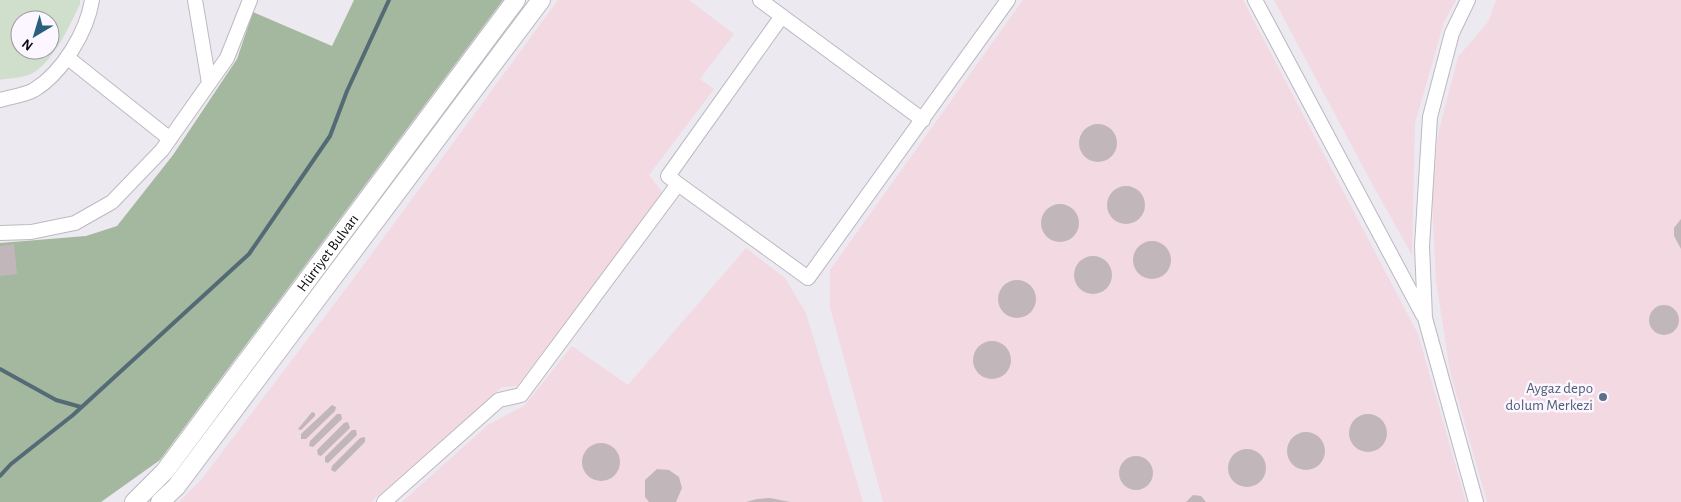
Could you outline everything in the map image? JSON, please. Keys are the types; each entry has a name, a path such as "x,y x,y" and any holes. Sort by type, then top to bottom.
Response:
{"main road":[{"name":"Hürriyet Bulvarı","path":"134,502 165,471 516,0"},
{"name":"Hürriyet Bulvarı","path":"160,502 176,487 542,0"}],"street":[{"path":"0,100 33,90 68,58 89,15 92,0"},
{"path":"194,0 209,83"},
{"path":"0,233 31,232 75,223 112,202 162,150 227,58 250,0"},
{"path":"760,0 923,120"},
{"path":"782,16 668,176 808,278 1008,0"},
{"path":"1255,0 1425,318 1476,502"},
{"path":"1425,318 1422,246 1430,117 1452,33 1468,0"},
{"path":"68,58 170,138"},
{"path":"384,502 499,400 520,395 678,184"}],"shaded area":[{"path":"558,0 689,0 734,34 700,79 714,89 649,175 663,193 517,386 502,387 371,502 179,502 201,480 354,278"},
{"path":"1023,0 1243,0 1418,334 1466,502 883,502 830,307 830,270"},
{"path":"1274,0 1456,0 1444,22 1415,123 1412,255 1376,191"},
{"path":"1496,0 1681,0 1681,502 1487,502 1450,371 1436,281 1432,199 1438,134 1458,57 1488,22"},
{"path":"746,248 785,278 806,313 863,502 402,502 488,425 525,405 572,346 628,385"}],"green space":[{"path":"0,0 80,0 80,4 60,42 60,10 10,10 10,60 48,60 31,74 0,80"},
{"path":"354,0 503,0 160,460 101,502 0,502 0,243 86,236 117,226 173,155 237,59 253,12 332,46"}],"building":[{"path":"1098,124 1111,130 1117,143 1111,156 1098,162 1085,156 1079,143 1085,130"},
{"path":"1126,186 1139,192 1145,205 1139,218 1126,224 1113,218 1107,205 1113,192"},
{"path":"1060,204 1073,210 1079,223 1073,236 1060,242 1047,236 1041,223 1047,210"},
{"path":"1681,219 1681,249 1674,236 1674,228"},
{"path":"1152,241 1165,247 1171,260 1165,273 1152,279 1139,273 1133,260 1139,247"},
{"path":"14,244 17,274 0,276 0,246"},
{"path":"1093,256 1106,262 1112,275 1106,288 1093,294 1080,288 1074,275 1080,262"},
{"path":"1017,280 1030,286 1036,299 1030,312 1017,318 1004,312 998,299 1004,286"},
{"path":"1664,305 1675,309 1679,320 1675,331 1664,335 1653,331 1649,320 1653,309"},
{"path":"992,341 1005,347 1011,360 1005,373 992,379 979,373 973,360 979,347"},
{"path":"332,405 336,407 335,411 306,439 301,439 301,434"},
{"path":"312,412 315,413 315,416 301,430 298,429"},
{"path":"337,414 341,414 342,419 313,447 309,446 310,441"},
{"path":"1368,414 1381,420 1387,433 1381,446 1368,452 1355,446 1349,433 1355,420"},
{"path":"348,422 350,428 321,456 318,455 317,450 344,423"},
{"path":"352,430 356,430 357,435 328,463 325,462 325,457"},
{"path":"1306,432 1319,438 1325,451 1319,464 1306,470 1293,464 1287,451 1293,438"},
{"path":"365,437 365,442 335,472 331,470 332,466 360,438"},
{"path":"601,443 615,448 620,462 615,476 601,481 587,476 582,462 587,448"},
{"path":"1247,449 1260,455 1266,468 1260,481 1247,487 1234,481 1228,468 1234,455"},
{"path":"1136,456 1148,461 1153,473 1148,485 1136,490 1124,485 1119,473 1124,461"},
{"path":"657,469 669,470 679,477 682,488 676,502 649,502 645,497 645,480"},
{"path":"1193,495 1201,496 1206,502 1186,502"},
{"path":"770,498 790,502 746,502 757,499"}],"waterway":[{"path":"0,476 11,464 73,415 249,254 330,136 347,91 389,0"},
{"path":"0,369 56,400 81,407"}],"place":[{"name":"Aygaz depo dolum Merkezi","path":"1603,397"}]}
